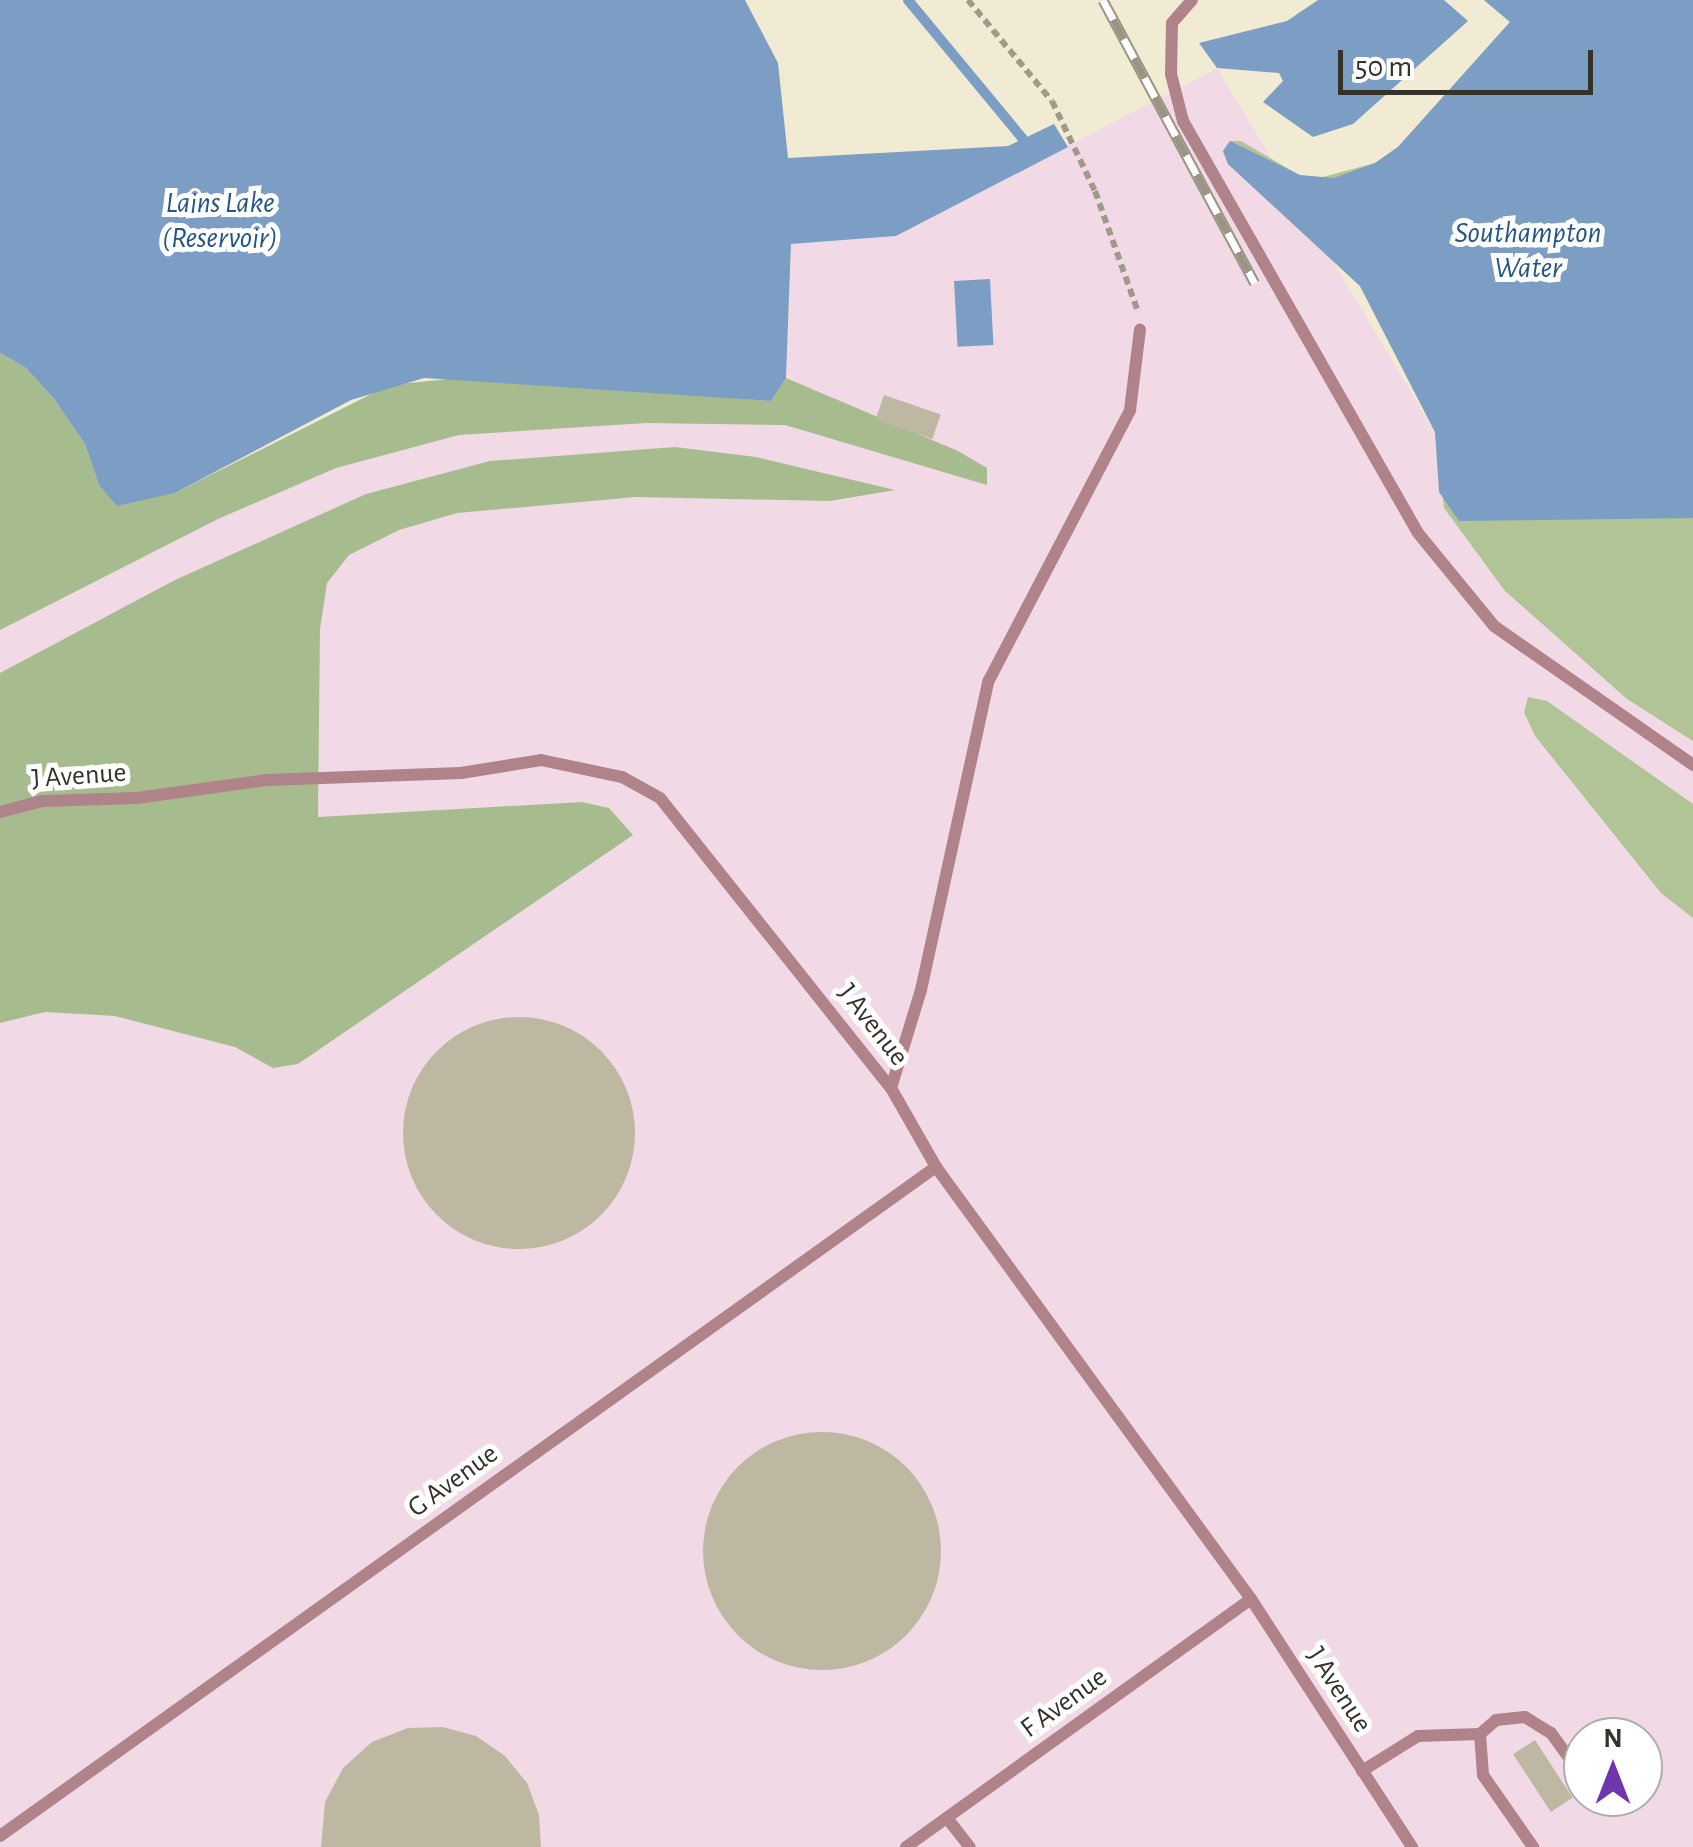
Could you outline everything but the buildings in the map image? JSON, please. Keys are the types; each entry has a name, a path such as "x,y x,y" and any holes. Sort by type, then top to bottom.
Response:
{"lane":[{"path":"1192,0 1172,23 1171,74 1183,121 1418,532 1494,626 1693,766"},
{"path":"891,1088 921,990 988,682 1130,410 1140,330"},
{"name":"J Avenue","path":"0,812 42,801 136,798 266,780 575,762 660,798 891,1088 936,1167 1251,1598 1412,1847"},
{"name":"G Avenue","path":"0,1836 936,1167"},
{"name":"F Avenue","path":"906,1847 1251,1598"},
{"path":"1362,1772 1418,1736 1480,1734 1496,1720 1525,1717 1551,1733 1563,1750"},
{"path":"1480,1734 1483,1776 1532,1847"},
{"path":"946,1818 970,1847"}],"path":[{"path":"968,0 1052,102 1068,132 1128,275 1140,330"}],"shaded area":[{"path":"1217,68 1435,432 1439,492 1693,516 1693,1847 0,1847 0,521 788,342 791,244 896,236"}],"green space":[{"name":"Southampton Water","path":"1484,0 1693,0 1693,741 1627,699 1505,591 1444,508 1435,432 1360,286 1228,164 1223,151 1230,141 1241,141 1299,175 1319,178 1375,163 1398,147 1510,22"},
{"path":"0,353 26,368 54,399 85,444 99,485 175,493 389,385 468,377 771,401 786,378 958,451 987,468 987,485 785,425 647,423 459,435 336,468 218,519 0,630"},
{"path":"675,447 756,457 895,490 830,501 636,497 457,513 399,530 349,555 327,583 320,629 318,817 582,802 609,808 633,835 298,1064 273,1068 235,1047 115,1016 45,1012 0,1023 0,673 175,580 366,494 490,461"},
{"path":"1528,697 1547,701 1693,804 1693,918 1661,893 1535,736 1524,712"}],"water":[{"name":"Lains Lake (Reservoir)","path":"0,0 745,0 778,63 788,158 1008,146 1054,124 1068,147 896,236 791,244 786,378 771,401 424,378 351,400 175,493 117,506 99,485 85,444 54,399 26,368 0,353"},
{"path":"1318,0 1444,0 1468,21 1353,124 1313,137 1263,102 1283,81 1279,73 1217,68 1199,43 1287,21"},
{"name":"Southampton Water","path":"1484,0 1693,0 1693,518 1459,521 1439,492 1435,432 1360,286 1228,164 1223,151 1230,141 1300,175 1334,178 1375,163 1398,147 1510,22"},
{"path":"990,279 993,345 958,347 954,281"}],"waterway":[{"path":"908,0 1023,139"}],"railway":[{"path":"1103,0 1255,283"}]}
